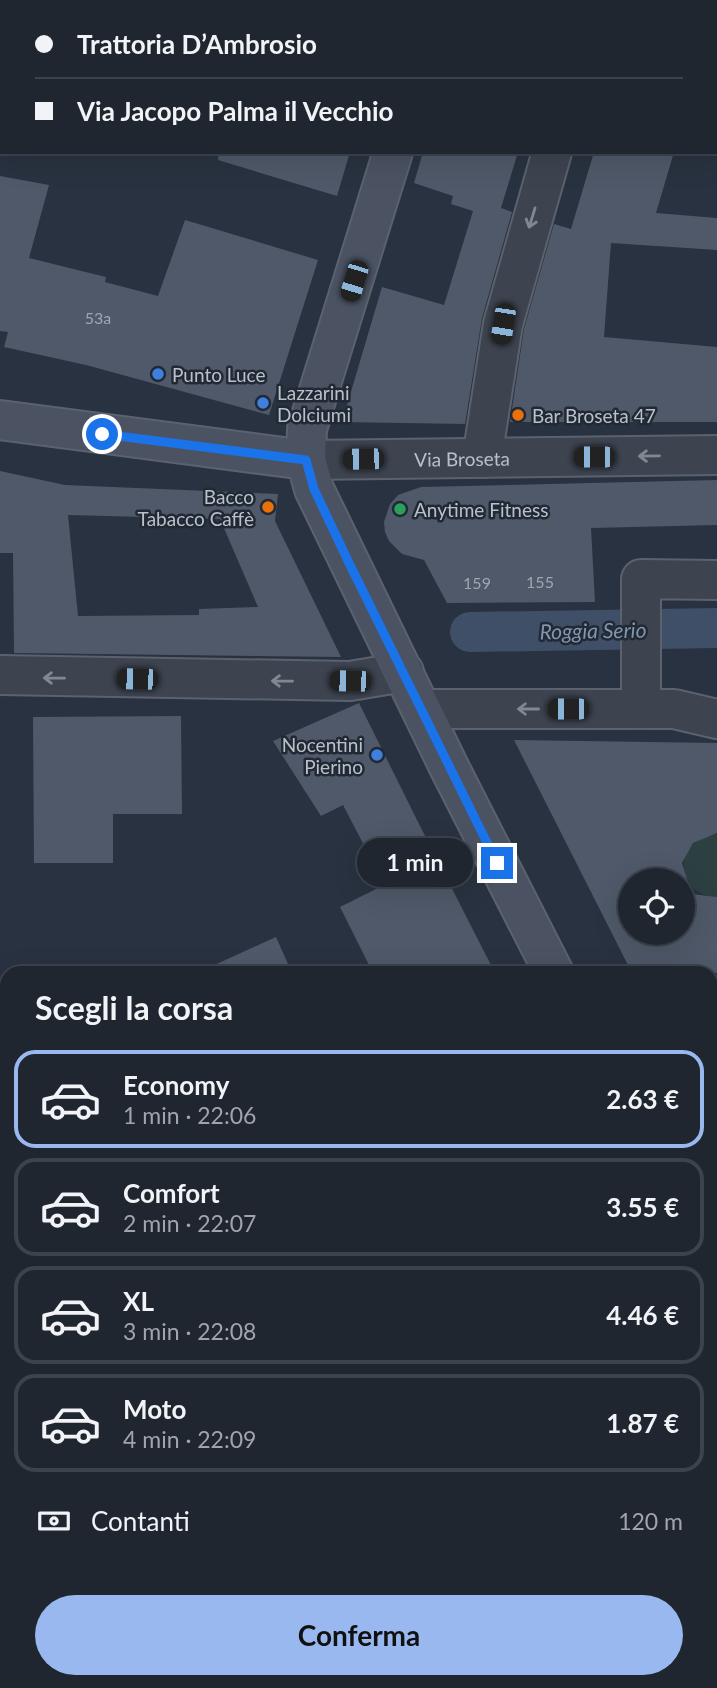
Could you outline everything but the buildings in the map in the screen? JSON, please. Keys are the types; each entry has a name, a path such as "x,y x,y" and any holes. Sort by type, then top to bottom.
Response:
{"street":[{"path":"392,154 307,429 306,460 314,489 349,563 550,966"},
{"path":"482,458 503,324 551,154"},
{"name":"Via Broseta","path":"0,420 306,460 717,455"},
{"path":"640,709 640,579 717,580"},
{"path":"2,676 350,681 404,672"},
{"path":"422,709 674,709 717,719"}],"green space":[{"path":"717,834 717,897 697,891 695,868 685,868 688,850 695,842"}],"waterway":[{"name":"Roggia Serio","path":"470,632 717,628"}],"place":[{"name":"Punto Luce","path":"158,374"},
{"name":"Lazzarini Dolciumi","path":"263,403"},
{"name":"Bar Broseta 47","path":"518,415"},
{"name":"Bacco Tabacco Caffè","path":"268,507"},
{"name":"Anytime Fitness","path":"400,509"},
{"name":"Nocentini Pierino","path":"377,755"}],"route":[{"path":"102,434 306,460 314,489 349,563 497,863"}]}
